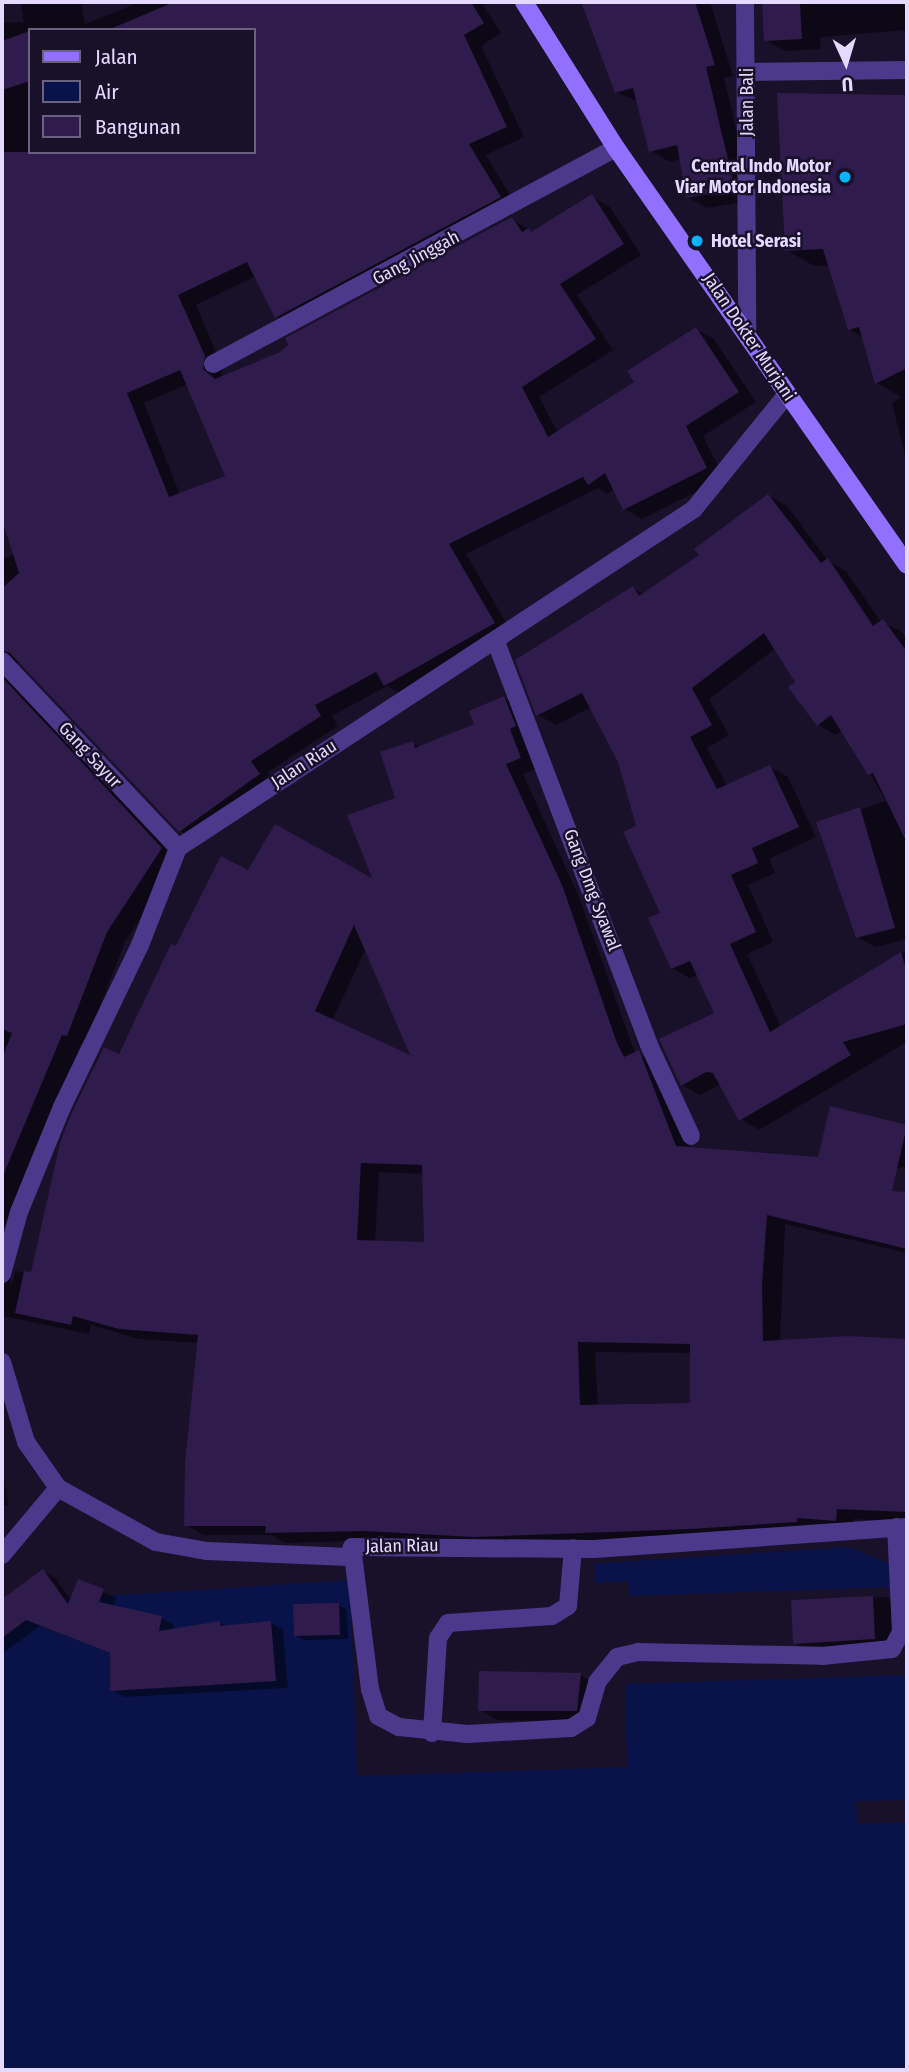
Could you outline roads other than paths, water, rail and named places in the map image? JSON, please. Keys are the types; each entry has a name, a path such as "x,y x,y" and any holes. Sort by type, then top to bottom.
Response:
{"street":[{"name":"Jalan Dokter Murjani","path":"524,2 616,148 747,329 787,394 907,565"},
{"name":"Jalan Bali","path":"745,2 747,329"},
{"path":"747,72 907,70"},
{"name":"Gang Jinggah","path":"213,364 616,148"},
{"name":"Jalan Riau","path":"178,848 496,642 694,509 787,394"},
{"name":"Gang Dmg Syawal","path":"496,642 649,1045 691,1136"},
{"name":"Gang Sayur","path":"2,661 178,848"},
{"path":"2,1274 10,1211 140,945 178,848"},
{"name":"Jalan Riau","path":"2,1362 26,1442 58,1488 156,1542 207,1551 349,1557 352,1547 573,1548 902,1527"},
{"path":"2,1555 58,1488"},
{"path":"352,1547 370,1689 378,1716 399,1727 432,1733 571,1728 587,1718 597,1682 617,1657 638,1652 821,1656 892,1649 901,1632 902,1527"},
{"path":"432,1733 438,1638 448,1623 552,1616 568,1606 573,1548"}],"water":[{"path":"848,1547 907,1571 907,2070 2,2070 2,1603"}],"place":[{"name":"Central Indo Motor Viar Motor Indonesia","path":"845,177"},
{"name":"Hotel Serasi","path":"697,241"}]}
